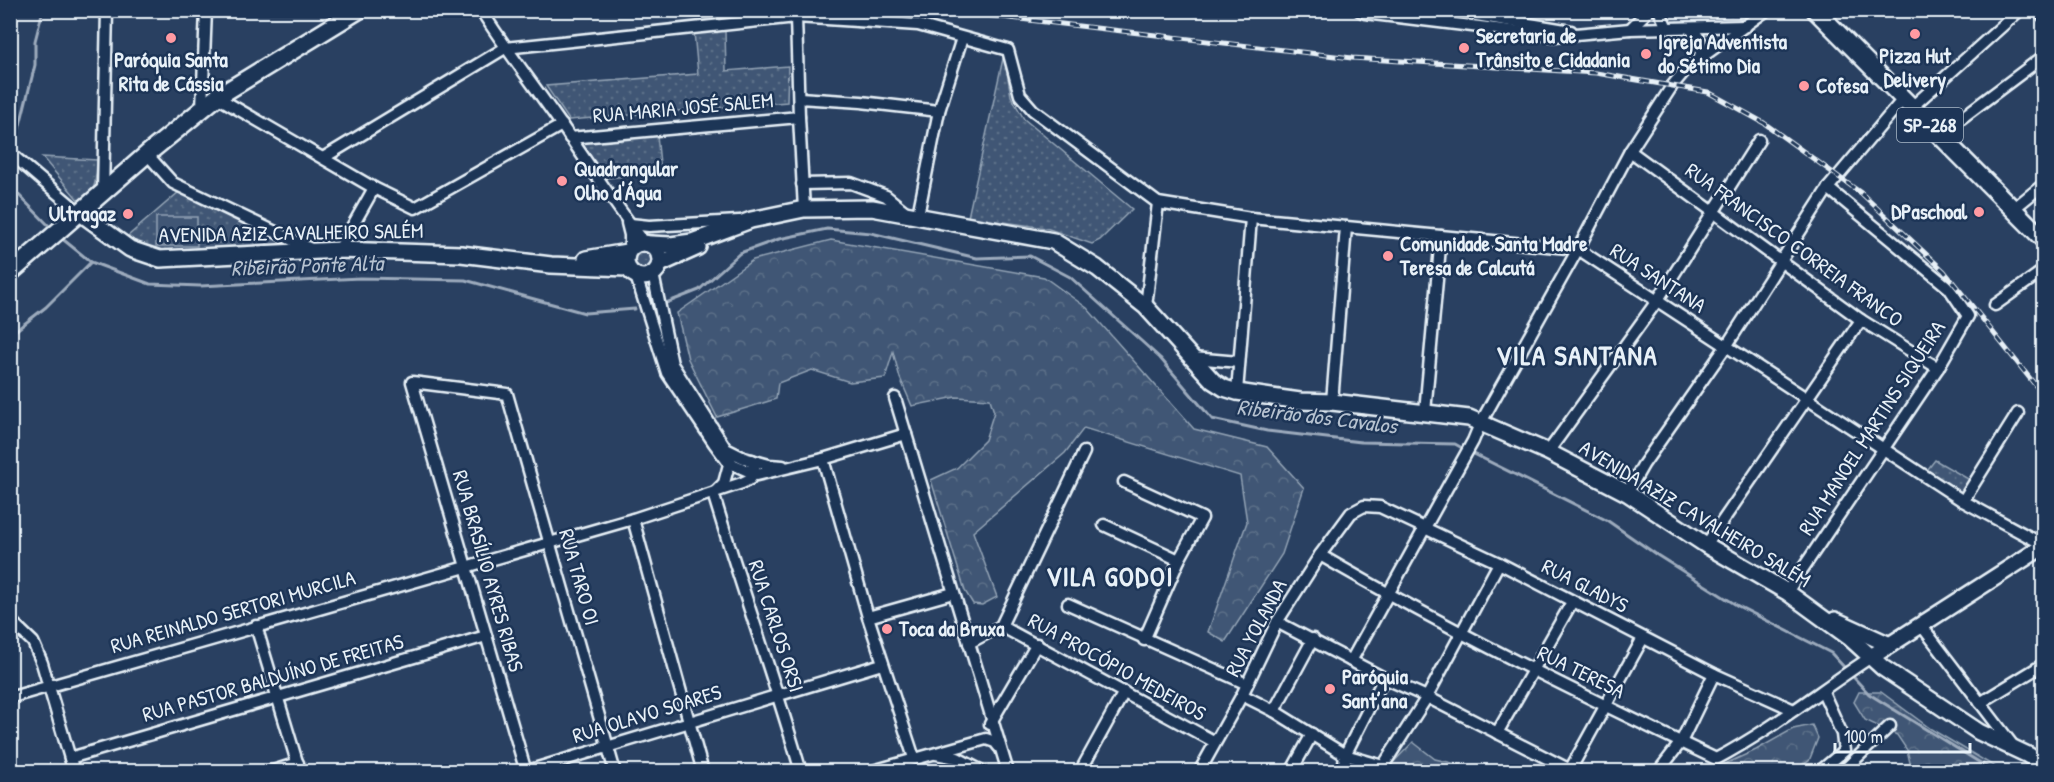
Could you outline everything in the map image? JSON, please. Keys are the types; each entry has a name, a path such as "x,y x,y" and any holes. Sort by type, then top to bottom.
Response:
{"main road":[{"path":"10,273 202,108 359,10"},
{"name":"SP-268","path":"1815,10 2043,240"},
{"name":"AVENIDA AZIZ CAVALHEIRO SALÉM","path":"648,244 670,245 692,242 754,219 804,209 872,208 1053,242 1097,268 1146,307 1213,381 1224,388 1300,401 1332,402 1469,418 1548,452 1627,493 1706,545 1787,592 1822,617 1865,661 1883,668 1979,732 2016,749 2043,765"},
{"name":"AVENIDA AZIZ CAVALHEIRO SALÉM","path":"79,212 130,249 160,259 339,250 461,254 632,272"},
{"name":"AVENIDA AZIZ CAVALHEIRO SALÉM","path":"656,269 754,219"},
{"path":"640,243 648,244 659,252 656,269 642,278 632,272 626,263 629,250 640,243"},
{"name":"AVENIDA AZIZ CAVALHEIRO SALÉM","path":"551,265 629,250"},
{"path":"1865,661 2043,545"},
{"path":"1822,617 1845,623 1890,645"}],"street":[{"path":"103,192 107,10"},
{"path":"202,108 206,10"},
{"path":"481,10 505,48 562,125 628,222 648,244"},
{"path":"1359,10 1365,13 1431,16 1443,23 1554,36 1630,29 1746,26"},
{"path":"1443,23 1446,10 1585,33"},
{"path":"1630,29 1649,10"},
{"path":"1659,10 1667,28"},
{"path":"1351,661 1630,151 1677,79 1688,67 1767,10"},
{"path":"1627,493 1643,465 1782,262 1828,188 1908,102 2020,10"},
{"path":"2037,10 2043,17"},
{"path":"323,158 505,48 796,17 918,26 1008,50 1020,95 1033,110 1158,203 1146,307"},
{"path":"796,17 804,209"},
{"path":"1689,27 1701,42 1702,49 1699,59"},
{"path":"802,184 851,183 886,196 912,214 939,111 962,38"},
{"path":"1939,135 2043,56"},
{"path":"217,97 374,188 416,208 562,125"},
{"path":"799,98 939,111"},
{"name":"RUA MARIA JOSÉ SALEM","path":"570,138 799,117"},
{"path":"1548,452 1657,301 1759,140"},
{"name":"RUA FRANCISCO CORREIA FRANCO","path":"1630,151 1861,320 1938,368"},
{"path":"10,153 79,212"},
{"path":"147,154 173,183 316,251"},
{"path":"2012,210 2043,184"},
{"path":"339,250 374,188"},
{"name":"RUA MANOEL MARTINS SIQUEIRA","path":"1787,592 1938,368 1968,316 1949,288 1828,188"},
{"name":"RUA SANTANA","path":"1158,203 1251,218 1578,249 1963,501 2043,545"},
{"path":"1237,392 1251,218"},
{"path":"628,222 649,226 754,219"},
{"path":"628,222 629,250"},
{"path":"1332,402 1346,227"},
{"path":"1425,412 1441,236"},
{"path":"656,269 672,364 726,449 754,474"},
{"path":"1995,305 2043,270"},
{"path":"632,272 667,373 714,443 740,460 793,467"},
{"path":"1706,545 1861,320"},
{"path":"1193,357 1239,362"},
{"name":"RUA TARO OI","path":"412,382 507,394 615,771"},
{"name":"RUA BRASÍLIO AYRES RIBAS","path":"412,382 526,771"},
{"path":"895,398 1007,771"},
{"path":"1963,501 2018,413"},
{"name":"RUA REINALDO SERTORI MURCILA","path":"12,697 633,519 714,493 750,479 754,474 793,467 906,434"},
{"path":"1001,626 1084,452"},
{"path":"823,459 882,664 914,758"},
{"path":"714,493 740,460"},
{"path":"1124,482 1202,518 1179,560 1144,640"},
{"name":"RUA CARLOS ORSI","path":"714,493 738,579 778,694 801,771"},
{"name":"RUA GLADYS","path":"1358,509 1364,506 1380,507 1499,563 1714,674 1794,710"},
{"name":"RUA YOLANDA","path":"1200,771 1248,684 1277,622 1320,555 1351,513 1358,509"},
{"path":"633,519 703,771"},
{"path":"1104,525 1179,560"},
{"name":"RUA TERESA","path":"1320,555 1460,633 1716,759 1823,692 1865,661"},
{"path":"1242,695 1274,711 1345,755 1383,766 1427,697 1499,563"},
{"path":"868,617 953,593"},
{"path":"1497,733 1572,602"},
{"path":"1068,604 1144,640 1248,684"},
{"path":"10,621 33,642 42,663 74,771"},
{"path":"1277,622 1572,771 1643,638"},
{"path":"1921,625 2016,749"},
{"path":"256,626 299,767 270,771"},
{"name":"RUA PROCÓPIO MEDEIROS","path":"969,643 1001,626 1215,742"},
{"name":"RUA PASTOR BALDUÍNO DE FREITAS","path":"70,758 486,636"},
{"path":"1274,711 1313,639"},
{"path":"981,740 1037,644"},
{"name":"RUA OLAVO SOARES","path":"526,771 882,664"},
{"path":"1980,703 2043,664"},
{"path":"1658,771 1681,742 1714,674"},
{"path":"1343,771 1345,755 1384,678"},
{"path":"1080,771 1124,692"},
{"path":"1823,692 1842,734 1844,751 1842,771"},
{"path":"1842,771 1890,726"},
{"path":"1292,771 1312,734"},
{"path":"869,771 981,740 991,739 1000,749"},
{"path":"968,743 967,754 979,769"},
{"path":"1818,771 1844,751"},
{"path":"932,753 957,758 979,769"}],"green space":[{"path":"1671,11 1752,11 1723,24 1687,27 1668,20"},
{"path":"725,31 726,71 788,66 787,102 569,120 546,86 698,74 694,32"},
{"path":"1004,54 1011,96 1024,119 1132,209 1100,240 1092,244 1046,228 968,217"},
{"path":"657,135 661,173 606,178 581,142"},
{"path":"42,157 97,160 93,190 80,202"},
{"path":"179,192 290,246 169,253 142,246 128,236"},
{"path":"156,217 197,217 197,246 156,246"},
{"path":"831,240 1044,277 1087,308 1194,429 1267,447 1304,488 1282,554 1225,642 1208,632 1247,522 1240,476 1084,428 1065,453 973,532 997,597 982,605 973,604 965,591 931,480 957,468 985,440 994,412 990,399 956,397 912,406 900,378 893,352 885,378 850,382 812,370 778,383 776,399 717,417 688,359 677,313 753,260"},
{"path":"643,246 653,250 657,260 653,270 643,274 633,270 629,260 633,250"},
{"path":"1935,460 1970,480 1961,497 1924,474"},
{"path":"1859,692 1881,692 1931,729 2002,771 1912,771 1907,750 1897,735 1865,720 1854,702"},
{"path":"1812,725 1818,738 1809,761 1793,771 1714,771 1793,729"},
{"path":"1413,742 1435,759 1487,771 1384,772"}],"waterway":[{"path":"19,129 35,65 35,41 43,10"},
{"name":"Ribeirão Ponte Alta","path":"10,186 53,230"},
{"name":"Ribeirão dos Cavalos","path":"666,303 699,290 740,253 779,239 827,229 871,233 977,258 1030,256 1070,277 1160,358 1212,419 1267,431 1361,442 1455,444 1464,449"},
{"name":"Ribeirão Ponte Alta","path":"60,237 91,262 150,284 200,286 360,278 465,280 585,313 635,309"},
{"path":"10,335 46,307 91,262"},
{"name":"Ribeirão dos Cavalos","path":"1470,452 1608,521 1738,606 1831,653 1869,694 1995,772"}],"railway":[{"path":"943,10 1352,58 1596,73 1708,92 1764,123 1861,193 1944,271 2044,396"}],"place":[{"name":"Pizza Hut Delivery","path":"1915,34"},
{"name":"Paróquia Santa Rita de Cássia","path":"171,38"},
{"name":"Secretaria de Trânsito e Cidadania","path":"1464,48"},
{"name":"Igreja Adventista do Sétimo Dia","path":"1646,54"},
{"name":"Cofesa","path":"1804,86"},
{"name":"Quadrangular Olho d'Água","path":"562,181"},
{"name":"DPaschoal","path":"1979,212"},
{"name":"Ultragaz","path":"128,214"},
{"name":"Comunidade Santa Madre Teresa de Calcutá","path":"1388,256"},
{"name":"Toca da Bruxa","path":"887,629"},
{"name":"Paróquia Sant’ana","path":"1330,689"}],"district":[{"name":"VILA SANTANA","path":"1577,356"},
{"name":"VILA GODOI","path":"1110,577"}]}
